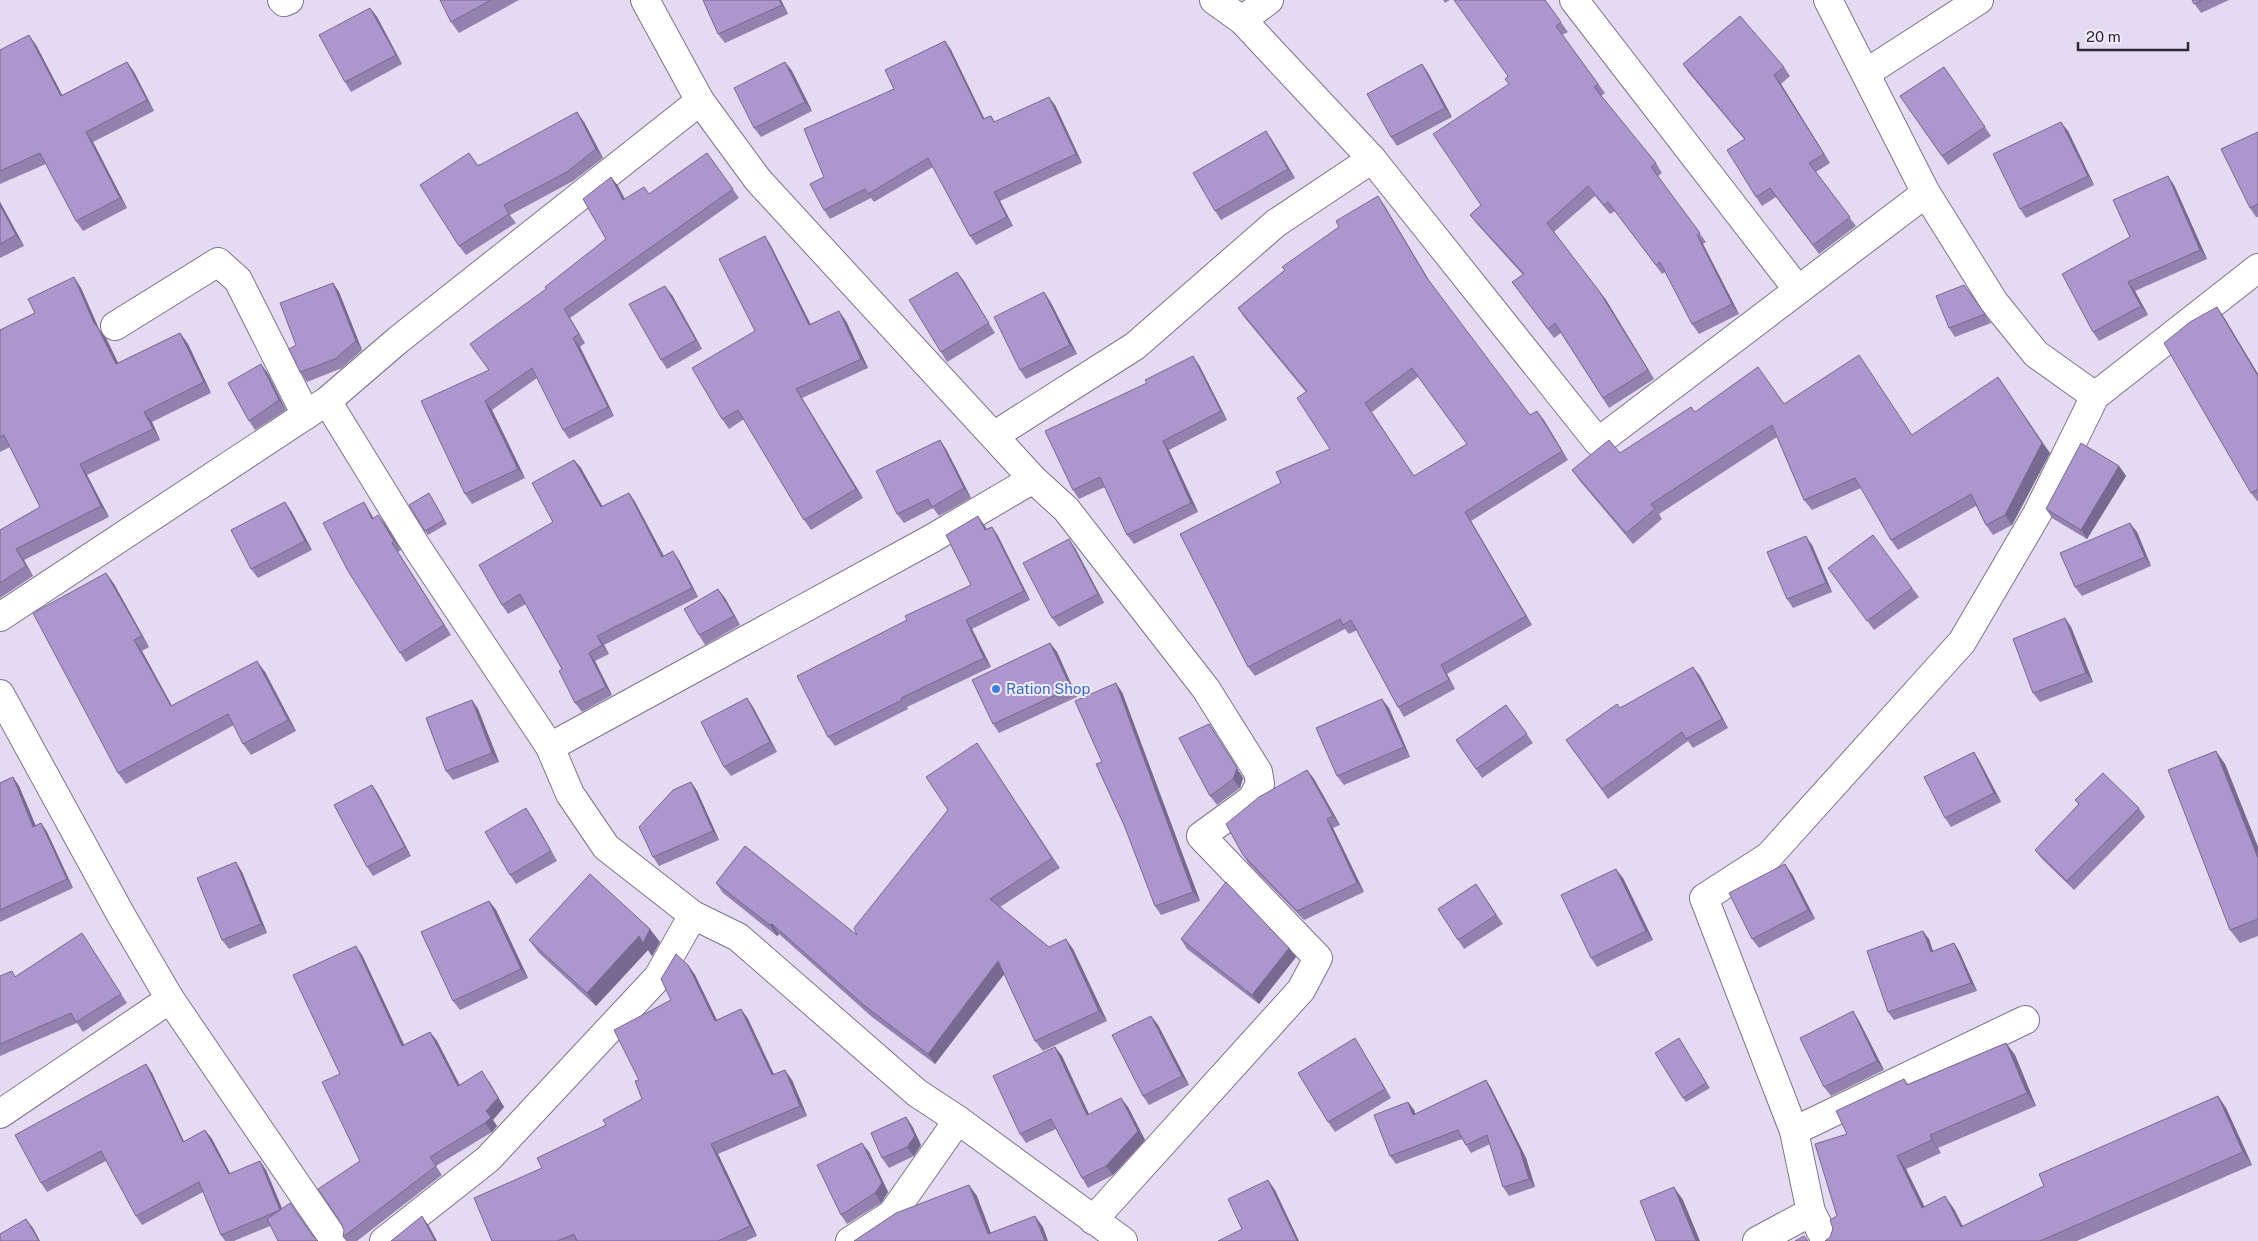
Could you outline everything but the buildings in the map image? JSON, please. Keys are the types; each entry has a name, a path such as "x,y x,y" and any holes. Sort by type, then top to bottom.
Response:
{"street":[{"path":"282,0 284,2 289,0"},
{"path":"645,0 700,101 758,180 995,435 1033,479 1066,509 1200,681 1258,772 1260,784 1252,799 1200,836 1318,958 1302,990 1093,1220"},
{"path":"1214,0 1242,20 1372,159 1598,442 1926,193"},
{"path":"1242,20 1269,0"},
{"path":"1574,0 1798,290"},
{"path":"1828,0 1926,193 1994,302 2036,354 2095,396"},
{"path":"1866,73 1979,0"},
{"path":"0,617 316,408 405,334 700,101"},
{"path":"995,435 1135,346 1276,223 1372,159"},
{"path":"115,326 218,262 238,280 316,408 418,549 550,747 570,794 606,847 693,915 738,937 918,1093 958,1120 1122,1241"},
{"path":"1826,1241 1811,1212 1794,1131 1704,898 1769,856 1962,642 2037,514 2095,396 2258,268"},
{"path":"550,747 931,539 1033,479"},
{"path":"0,694 9,728 170,999 335,1241"},
{"path":"384,1241 488,1159 658,977 693,915"},
{"path":"0,1114 170,999"},
{"path":"1794,1131 2025,1020"},
{"path":"850,1241 892,1214 958,1120"},
{"path":"1758,1241 1811,1212"}],"place":[{"name":"Ration Shop","path":"996,689"}]}
